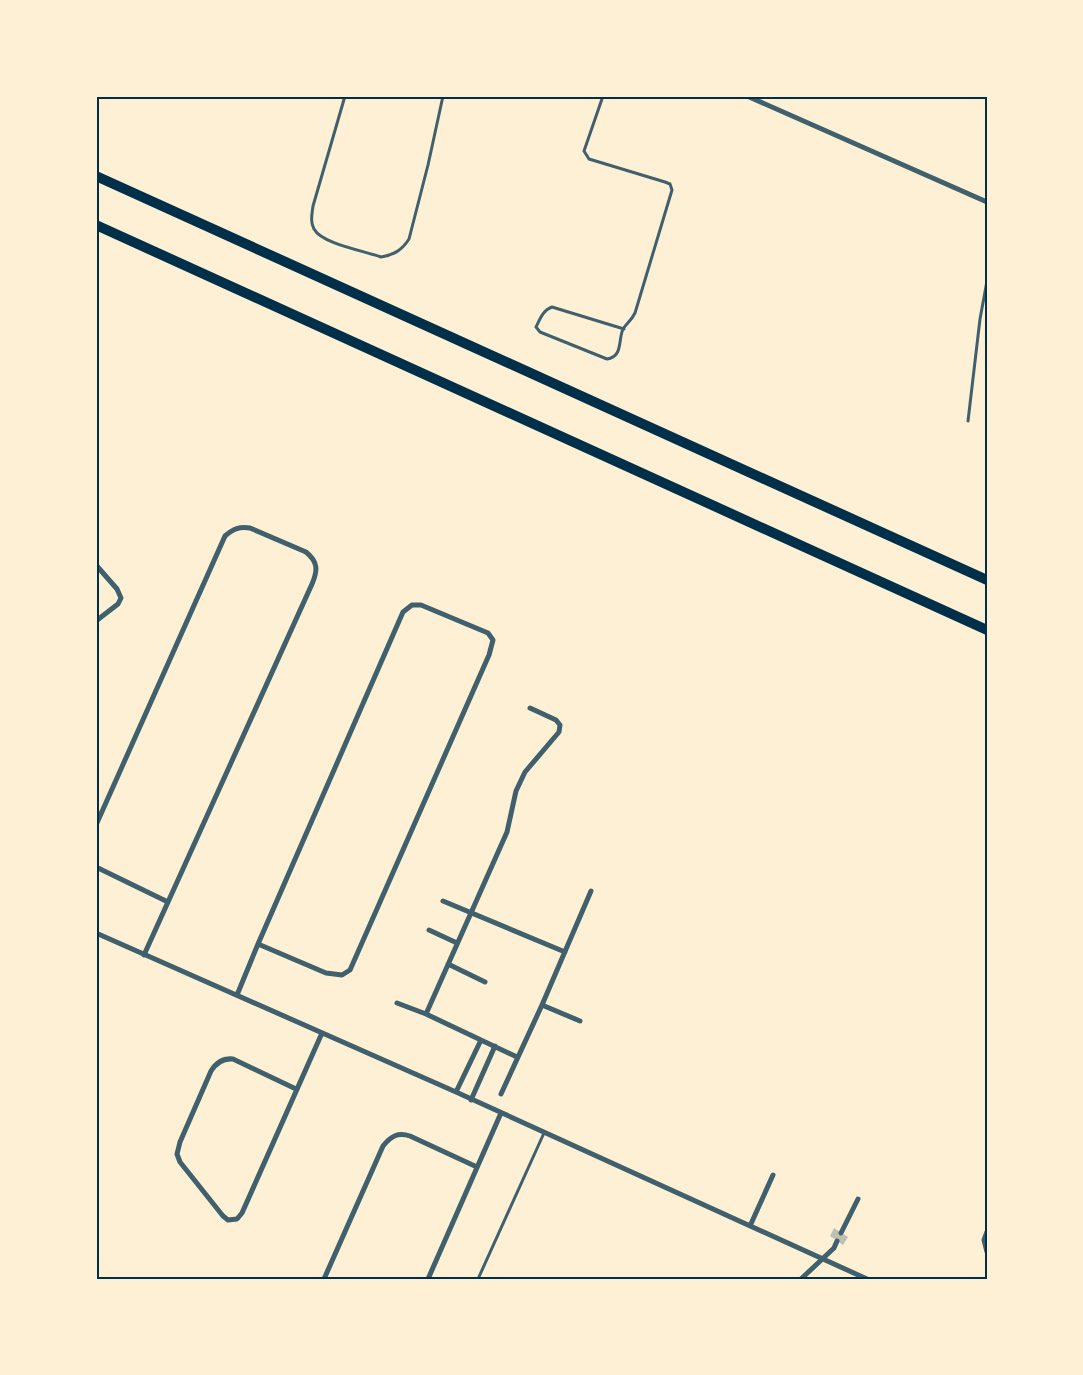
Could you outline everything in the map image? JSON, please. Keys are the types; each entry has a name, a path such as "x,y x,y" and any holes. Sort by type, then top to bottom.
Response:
{"main road":[{"path":"96,176 987,580"},
{"path":"96,225 987,630"}],"street":[{"path":"747,96 987,202"},
{"path":"96,825 225,536 235,529 244,526 306,552 317,566 312,584 144,955"},
{"path":"96,565 121,596 118,604 96,621"},
{"path":"236,995 258,944 404,610 412,605 421,605 488,633 493,640 489,655 350,970 342,975 326,974 258,944"},
{"path":"426,1014 507,832 516,790 520,781 525,772 559,732 560,725 556,720 530,708"},
{"path":"96,867 168,902"},
{"path":"501,1094 591,891"},
{"path":"443,902 565,952"},
{"path":"429,930 457,943"},
{"path":"96,933 456,1092 867,1279"},
{"path":"448,964 485,982"},
{"path":"397,1003 426,1014 518,1057"},
{"path":"542,1005 580,1022"},
{"path":"296,1089 233,1059 218,1062 211,1071 180,1142 177,1154 184,1167 228,1220 237,1219 242,1213 322,1033"},
{"path":"456,1092 482,1040"},
{"path":"471,1100 495,1046"},
{"path":"428,1279 501,1113"},
{"path":"324,1279 383,1146 392,1136 402,1134 410,1136 477,1167"},
{"path":"750,1226 773,1175"},
{"path":"841,1233 858,1199"},
{"path":"987,1232 984,1240 987,1252"},
{"path":"801,1279 834,1248 837,1241"}],"lane":[{"path":"345,96 313,206 311,218 313,227 317,234 326,240 381,256 390,256 404,247 409,238 443,96"},
{"path":"604,96 584,151 586,155 589,159 670,184 672,190 635,313 624,329 618,354 608,359 540,332 536,327 542,314 547,308 552,307 624,329"},
{"path":"968,421 980,319 987,281"},
{"path":"478,1279 544,1133"}],"building":[{"path":"834,1228 848,1237 843,1245 830,1236"}]}
